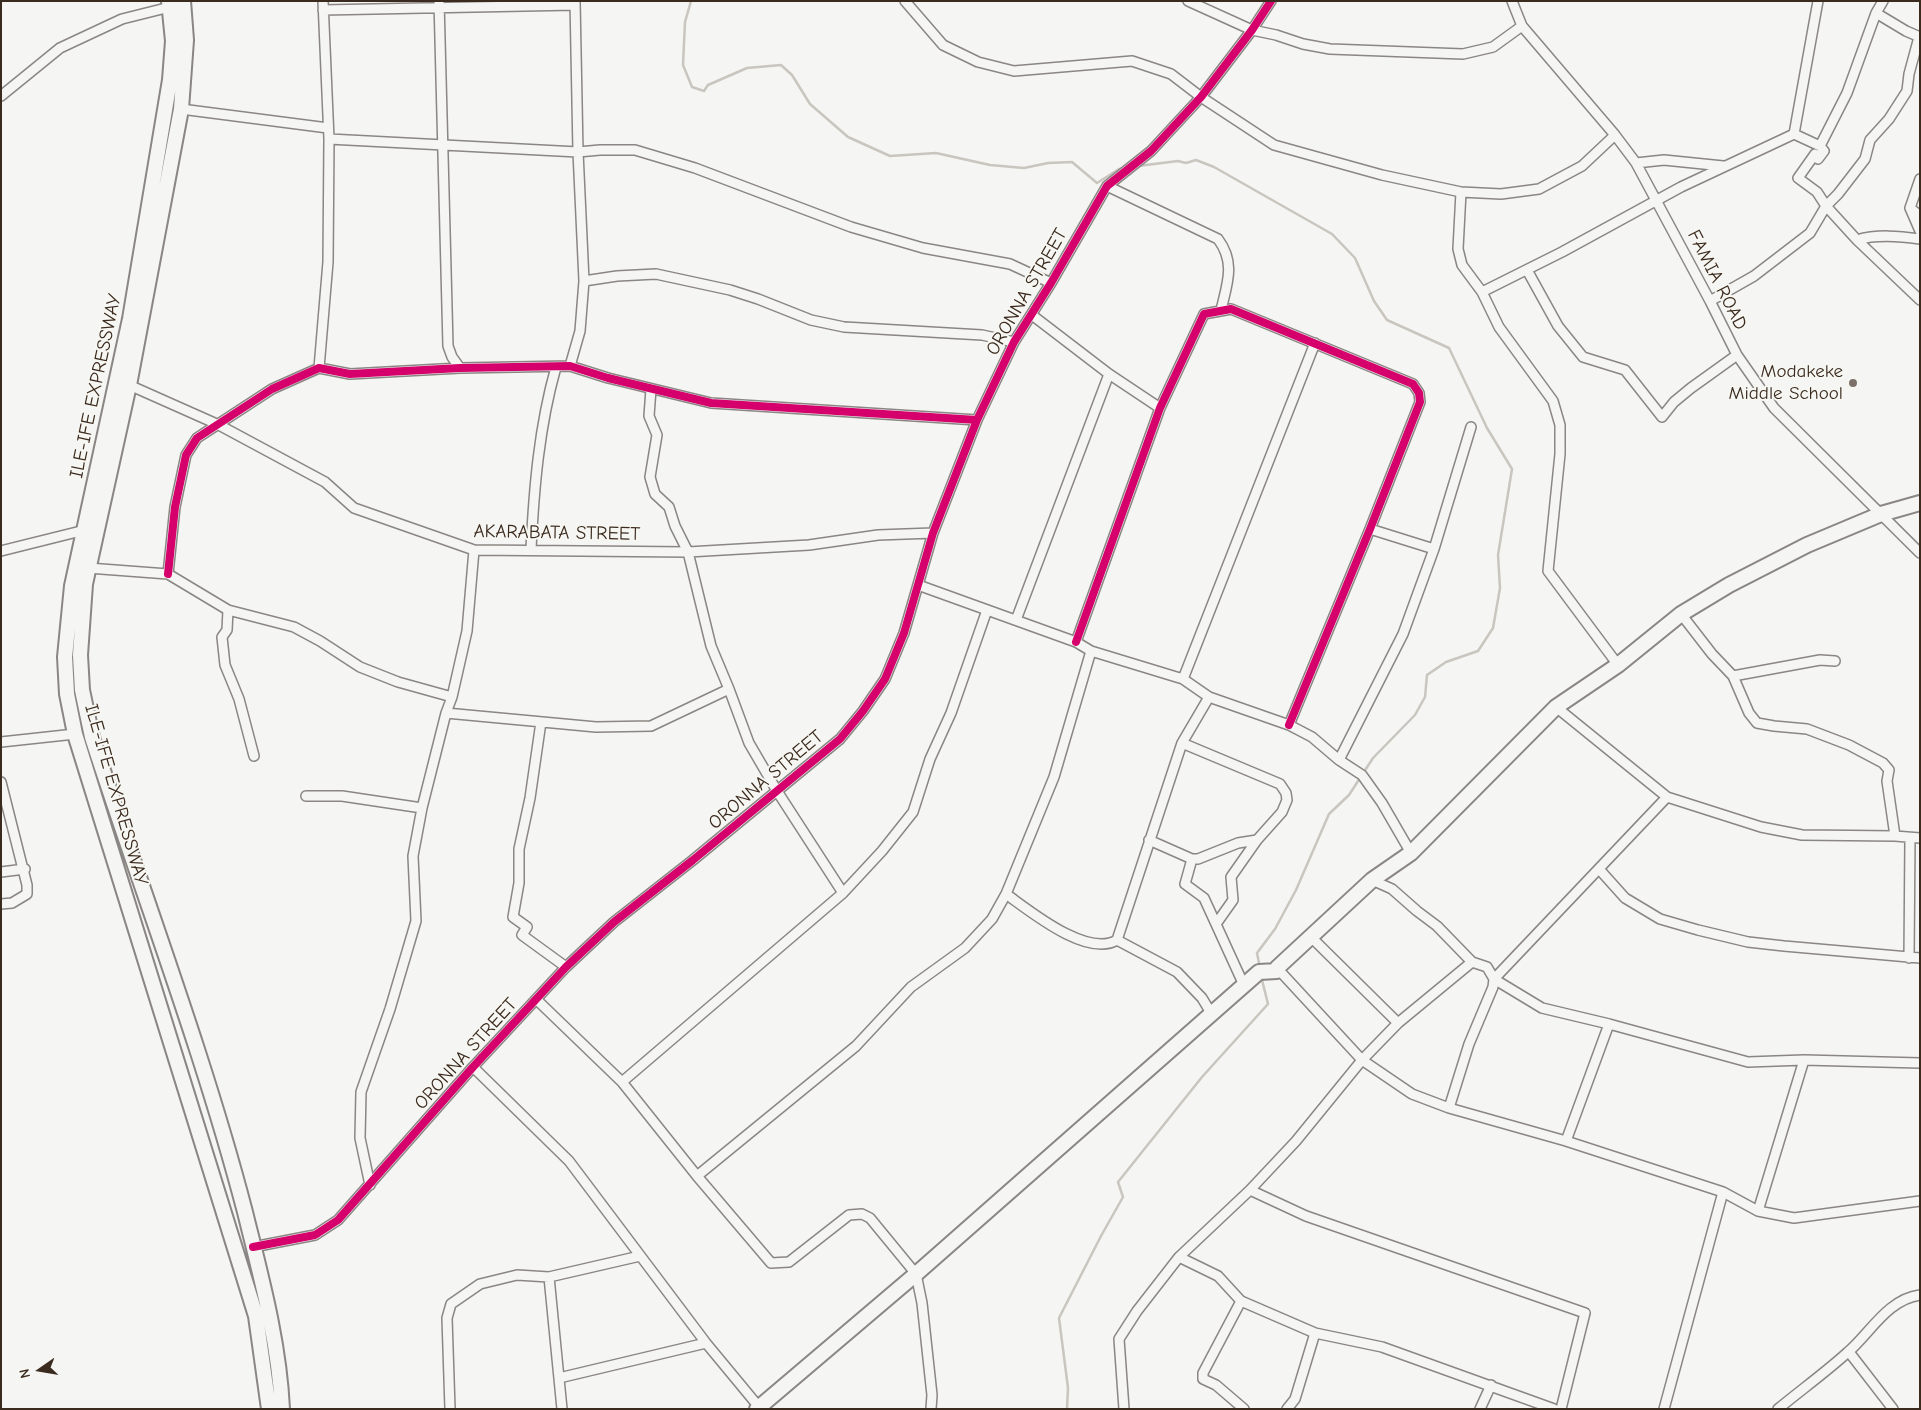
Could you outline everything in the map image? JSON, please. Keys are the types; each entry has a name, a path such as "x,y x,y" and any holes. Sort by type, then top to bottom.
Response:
{"main road":[{"name":"ILE-IFE EXPRESSWAY","path":"176,4 186,40 181,109 129,384 85,584 80,655 82,690 92,737 186,1014 230,1158 270,1313 282,1409"},
{"name":"ILE-IFE EXPRESSWAY","path":"176,4 170,80 130,319 72,586 65,657 67,694 75,734 256,1316 269,1409"},
{"path":"758,1408 916,1274 1258,972 1277,970 1310,936 1372,880 1412,853 1556,707 1618,665 1681,614 1729,585 1780,558 1881,514 1920,503"}],"street":[{"path":"905,1 942,44 978,62 1014,71 1132,61 1171,74 1200,97 1274,145 1382,175 1461,192 1501,194 1539,189 1582,166 1616,135"},
{"path":"1188,1 1252,30 1276,35 1303,44 1330,49 1462,54 1493,47 1522,26"},
{"path":"1221,310 1229,277 1225,248 1218,239 1108,185 1151,151 1200,97 1252,30 1271,1"},
{"name":"FAMIA ROAD","path":"1512,1 1522,26 1616,135 1636,163 1657,199 1737,355 1774,408 1920,553"},
{"path":"1794,134 1818,1"},
{"path":"1820,146 1847,93 1876,14 1883,1"},
{"path":"319,368 328,262 329,139 323,6 575,3 578,152 584,281 580,331 570,366"},
{"path":"1,96 60,48 122,19 176,4"},
{"path":"440,4 448,346 452,357 460,368"},
{"path":"1710,300 1754,276 1810,233 1826,206 1838,194 1864,159 1870,140 1889,119 1908,92 1909,74 1919,37 1876,14"},
{"path":"181,109 328,128"},
{"path":"1482,292 1527,270 1657,199 1723,166 1794,134 1820,146 1824,152 1818,159 1814,154 1798,178 1817,192 1826,206 1857,240 1920,300"},
{"path":"329,139 578,152 635,150 695,168 851,227 923,248 1010,264 1051,283"},
{"path":"1636,163 1664,160 1723,166"},
{"path":"1920,179 1910,208 1920,231"},
{"name":"ORONNA STREET","path":"254,1247 315,1234 338,1220 473,1067 566,967 614,922 840,739 863,711 885,679 904,633 933,533 977,420 1014,342 1032,315 1108,185"},
{"path":"1461,192 1458,249 1462,266 1482,292 1499,327 1553,401 1560,425 1560,454 1548,571 1618,665"},
{"path":"1910,208 1920,216"},
{"path":"1857,240 1870,236 1920,239"},
{"path":"1527,270 1558,326 1583,357 1625,370 1662,417 1674,402 1690,388 1737,355"},
{"path":"584,281 617,276 656,274 730,290 811,320 844,327 982,335 1014,342"},
{"path":"1076,642 1160,408 1204,314 1231,309 1414,384 1419,393 1420,402 1290,725"},
{"path":"1032,315 1109,374 1160,408"},
{"path":"1183,679 1315,343"},
{"path":"168,574 175,507 186,455 198,438 272,389 319,368 350,374 460,368 570,366 711,404 977,420"},
{"path":"531,549 534,500 546,401 556,367"},
{"path":"1016,620 1109,374"},
{"name":"AKARABATA STREET","path":"129,384 218,425 325,482 354,508 474,550 531,549 688,552 810,545 878,535 933,533"},
{"path":"652,389 648,416 655,427 657,435 650,477 655,494 669,507 681,540 688,552 711,646 749,743 777,791 843,893"},
{"path":"1339,760 1403,634 1434,550 1470,427"},
{"path":"1370,529 1434,550"},
{"path":"1,551 85,530"},
{"path":"370,1185 360,1138 361,1092 390,1009 416,921 413,856 422,808 446,712 452,697 467,631 474,550"},
{"path":"88,568 168,574 228,610 294,627 320,641 360,667 398,682 452,697"},
{"path":"918,585 1076,642 1091,651 1183,679 1209,697 1290,725 1312,737 1339,760 1362,775 1382,803 1412,853"},
{"path":"228,610 227,630 222,637 226,665 239,699 254,756"},
{"path":"622,1082 843,893 882,851 913,812 930,758 951,713 987,610"},
{"path":"1681,614 1712,654 1733,676 1749,713 1757,723 1807,729 1849,745 1883,763 1889,770 1887,781 1895,836"},
{"path":"697,1176 856,1046 911,987 964,948 992,919 1006,894 1054,777 1091,651"},
{"path":"1733,676 1820,660 1834,661"},
{"path":"446,712 596,727 651,726 729,690"},
{"path":"1006,894 1059,931 1099,946 1109,945 1117,940 1182,743 1209,697"},
{"path":"1556,707 1667,798 1761,827 1802,835 1915,838 1909,958"},
{"path":"541,722 530,798 519,849 519,883 513,917 527,927 522,935 566,967"},
{"path":"1,742 75,734"},
{"path":"1182,743 1280,784 1286,793 1287,800 1282,812 1257,840 1231,877 1233,900 1216,924"},
{"path":"1,782 28,885 27,894 12,903 1,904"},
{"path":"306,796 342,796 422,808"},
{"path":"1449,1108 1469,1044 1493,987 1494,979 1667,798"},
{"path":"1149,840 1192,859 1198,859 1238,843 1257,840"},
{"path":"1192,859 1185,884 1204,898 1242,980 1248,982"},
{"path":"1,872 25,869"},
{"path":"1599,869 1625,898 1660,919 1698,930 1766,944 1920,958"},
{"path":"1372,880 1392,889 1437,926 1472,962 1487,967 1494,979 1542,1008 1748,1062 1804,1060 1920,1063"},
{"path":"1310,936 1398,1023"},
{"path":"1117,940 1177,972 1202,998 1211,1013"},
{"path":"1124,1409 1119,1339 1137,1311 1179,1257 1250,1190 1296,1141 1362,1060 1398,1023 1472,962"},
{"path":"1277,970 1362,1060 1412,1094 1449,1108 1566,1140 1723,1192 1758,1211 1794,1218 1920,1201"},
{"path":"537,1000 622,1082 697,1176 771,1263 789,1262 849,1215 862,1214 870,1218 916,1274 922,1303 932,1395 930,1409"},
{"path":"1566,1140 1608,1024"},
{"path":"1758,1211 1804,1060"},
{"path":"473,1067 568,1161 706,1343 758,1408"},
{"path":"1250,1190 1306,1216 1585,1313 1561,1409"},
{"path":"1664,1409 1723,1192"},
{"path":"450,1409 447,1318 451,1304 480,1284 516,1275 549,1277 640,1256"},
{"path":"1179,1257 1218,1276 1242,1301 1315,1333 1382,1347 1554,1409"},
{"path":"549,1277 562,1409"},
{"path":"1778,1409 1849,1352 1891,1308 1903,1299 1920,1296"},
{"path":"1242,1301 1202,1373 1203,1379 1216,1385 1244,1409"},
{"path":"1287,1409 1295,1399 1315,1333"},
{"path":"559,1378 706,1343"},
{"path":"1849,1352 1893,1409"},
{"path":"1480,1409 1491,1385"}],"waterway":[{"path":"691,1 685,22 683,65 692,87 704,91 708,85 747,68 781,65 792,75 810,104 848,137 890,156 936,153 990,165 1024,168 1048,163 1072,162 1097,183 1119,169 1125,168"},
{"path":"1138,166 1178,161 1186,163 1196,160 1214,167 1332,234 1355,258 1374,301 1387,320 1449,348 1487,428 1512,469 1498,555 1500,588 1493,628 1478,651 1446,662 1427,675 1425,697 1415,715 1373,758 1349,795 1329,814 1296,890 1275,929 1257,953 1260,968"},
{"path":"1067,1409 1068,1388 1059,1318 1123,1197 1118,1182 1202,1077 1268,1004 1261,976"}],"cycle path":[{"path":"253,1247 315,1235 338,1220 473,1067 566,967 614,922 693,860 840,739 863,711 885,679 904,633 933,533 977,420 1014,342 1051,283 1107,186 1151,151 1201,97 1252,30 1271,1"},
{"path":"1076,642 1160,408 1204,314 1231,309 1413,384 1419,393 1420,402 1289,725"},
{"path":"168,574 175,507 186,455 197,438 272,389 319,368 350,374 460,368 570,366 608,378 711,403 977,420"}],"place":[{"name":"Modakeke Middle School","path":"1853,383"}]}
